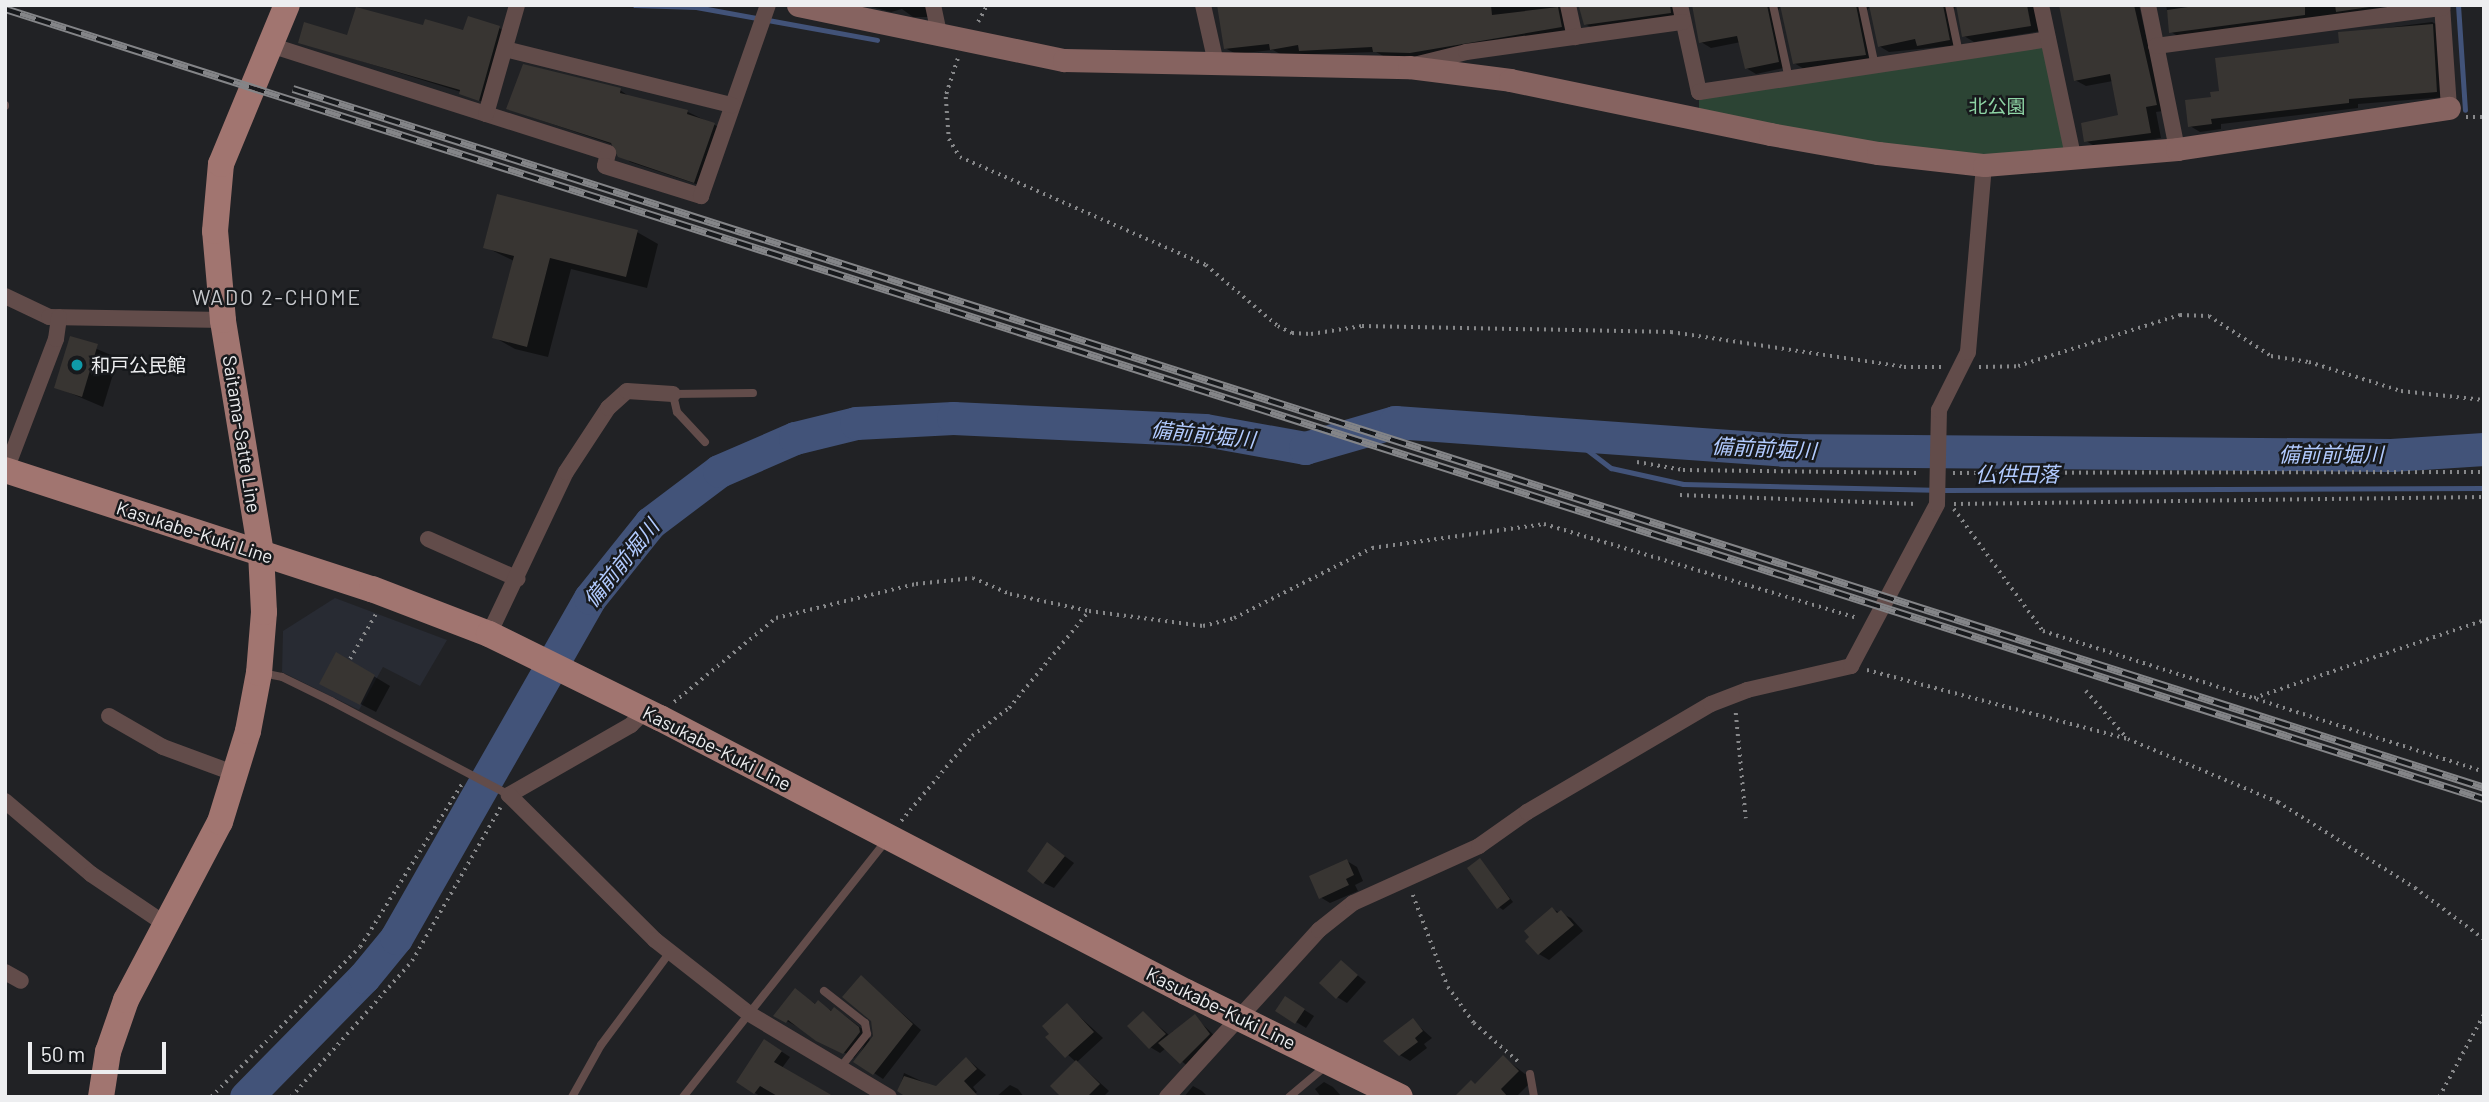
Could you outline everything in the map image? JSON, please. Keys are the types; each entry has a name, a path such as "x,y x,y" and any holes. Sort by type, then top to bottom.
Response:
{"main road":[{"name":"Saitama-Satte Line","path":"101,1097 108,1052 126,1000 168,926 220,822 236,774 259,673 264,612 261,553 223,320 215,231 221,164 287,5"},
{"name":"Kasukabe-Kuki Line","path":"6,470 398,597 489,634 652,714 1400,1097"}],"street":[{"path":"486,114 517,5"},
{"path":"270,45 608,153 606,166 701,196 768,5"},
{"path":"798,5 847,9 940,37 1064,60 1409,67 1510,80 1878,153 1984,165 2074,160 2176,149 2449,108 2442,7 2156,46"},
{"path":"933,5 940,37"},
{"path":"1203,5 1216,63"},
{"path":"1568,5 1575,37"},
{"path":"1680,5 1699,92 2048,39"},
{"path":"2040,5 2074,160"},
{"path":"2148,5 2176,149"},
{"path":"1409,67 1466,52 1683,22"},
{"path":"505,49 732,105"},
{"path":"1167,1097 1335,915 1479,846 1527,811 1711,704 1734,694 1851,666 1937,485 1939,410 1968,352 1984,165"},
{"path":"5,296 29,311 59,317 223,320"},
{"path":"6,470 57,338 59,317"},
{"path":"489,634 518,579 566,472 608,408 627,391 673,394"},
{"path":"428,539 518,579"},
{"path":"652,714 506,793 670,952 748,1013 889,1097"},
{"path":"110,716 163,747 236,774"},
{"path":"5,801 91,874 168,926"},
{"path":"5,972 21,981"}],"lane":[{"path":"1773,5 1789,79"},
{"path":"1862,5 1875,66"},
{"path":"1949,5 1959,53"},
{"path":"705,442 677,412 673,394 753,394"},
{"path":"259,673 282,677 506,793"},
{"path":"683,1097 889,836"},
{"path":"572,1097 601,1045 670,952"},
{"path":"824,991 865,1023 867,1034 840,1068"},
{"path":"1289,1097 1331,1062"},
{"path":"1530,1074 1534,1097"}],"path":[{"path":"964,41 946,97 949,139 960,157 1206,265 1278,326 1292,332 1311,334 1362,326 1671,332 1904,367 1962,367 2018,366 2180,315 2209,316 2271,356 2309,362 2401,391 2484,400"},
{"path":"1637,462 1683,470 1937,485"},
{"path":"1680,495 1937,485 2484,472"},
{"path":"2484,497 1950,504 2043,631 2484,772"},
{"path":"652,714 750,635 776,618 957,577 1089,611 1185,625 1221,622 1371,548 1544,524 1874,622"},
{"path":"350,659 378,610"},
{"path":"889,836 972,736 1009,708 1089,611"},
{"path":"2252,698 2484,620"},
{"path":"1851,666 2128,739 2278,802 2415,888 2484,939"},
{"path":"2086,691 2128,739"},
{"path":"1734,694 1746,819"},
{"path":"211,1097 360,947 469,776"},
{"path":"291,1097 412,961 506,793"},
{"path":"1407,880 1448,987 1474,1023 1530,1074"},
{"path":"2439,1097 2484,1014"}],"shaded area":[{"path":"335,598 447,640 420,686 383,667 359,710 282,672 283,631"}],"green space":[{"name":"北公園","path":"2048,39 2074,160 1984,165 1699,120 1699,92"}],"building":[{"path":"1217,5 1491,5 1492,15 1558,7 1562,27 1410,53 1373,52 1372,47 1299,51 1298,45 1270,50 1269,44 1224,49"},
{"path":"1670,5 1671,13 1584,25 1579,7"},
{"path":"1692,5 1767,5 1779,62 1745,69 1737,36 1699,43"},
{"path":"1780,5 1856,5 1866,55 1793,64"},
{"path":"1869,5 1943,5 1950,40 1917,46 1915,39 1878,47"},
{"path":"1956,5 2027,5 2031,26 1962,37"},
{"path":"2059,5 2134,5 2157,105 2146,107 2151,133 2084,142 2081,123 2118,115 2110,74 2074,81"},
{"path":"2202,5 2305,5 2305,15 2169,33 2167,10"},
{"path":"2335,5 2376,5 2376,6 2336,12"},
{"path":"356,7 423,25 425,19 463,30 468,16 500,26 479,101 459,94 460,90 298,43 304,22 347,35"},
{"path":"2433,24 2437,92 2349,99 2349,103 2211,119 2212,124 2188,127 2185,100 2211,97 2210,92 2219,91 2215,58 2339,43 2338,32"},
{"path":"523,64 621,88 620,93 688,110 687,114 715,123 694,183 618,157 611,143 506,109"},
{"path":"497,194 638,230 626,277 550,258 527,347 492,338 514,256 483,248"},
{"name":"和戸公民館","path":"70,336 98,344 82,397 54,388"},
{"path":"336,652 375,675 360,705 319,684"},
{"path":"1047,842 1065,856 1043,884 1027,871"},
{"path":"1480,858 1510,899 1497,909 1467,868"},
{"path":"1347,859 1354,875 1346,879 1349,885 1319,899 1309,876"},
{"path":"1552,907 1557,913 1561,910 1574,925 1538,955 1525,941 1529,937 1524,931"},
{"path":"1341,960 1358,975 1336,999 1319,983"},
{"path":"861,975 913,1024 873,1075 853,1062 873,1036 871,1021 842,997"},
{"path":"795,988 815,1004 818,1000 831,1011 834,1007 859,1027 860,1032 843,1054 816,1041 788,1020 786,1023 773,1016"},
{"path":"1285,996 1305,1009 1295,1024 1275,1011"},
{"path":"1067,1003 1094,1032 1065,1058 1045,1037 1049,1034 1042,1026"},
{"path":"1143,1011 1166,1034 1149,1049 1127,1026"},
{"path":"1195,1014 1210,1034 1180,1064 1158,1043"},
{"path":"1413,1018 1423,1031 1415,1038 1418,1042 1399,1056 1383,1041"},
{"path":"764,1039 782,1051 774,1062 835,1097 779,1097 760,1086 754,1094 736,1082"},
{"path":"1503,1055 1519,1071 1501,1089 1508,1097 1454,1097 1471,1080 1475,1084"},
{"path":"966,1057 977,1069 964,1081 979,1097 906,1097 897,1091 904,1076 936,1086"},
{"path":"1076,1060 1100,1084 1087,1097 1061,1097 1050,1086"}],"waterway":[{"path":"635,5 696,7 877,40"},
{"path":"2458,5 2465,110"},
{"name":"備前前堀川","path":"246,1097 364,977 396,938 590,598 650,523 719,471 795,438 856,423 953,418 1205,430 1305,448 1395,422 1784,450 2391,455 2484,449"},
{"name":"仏供田落","path":"1565,433 1611,468 1683,484 1943,490 2484,488"}],"railway":[{"path":"5,9 2484,799"},
{"path":"293,89 2484,788"}],"place":[{"name":"和戸公民館","path":"77,365"}],"district":[{"name":"WADO 2-CHOME","path":"277,297"}]}
